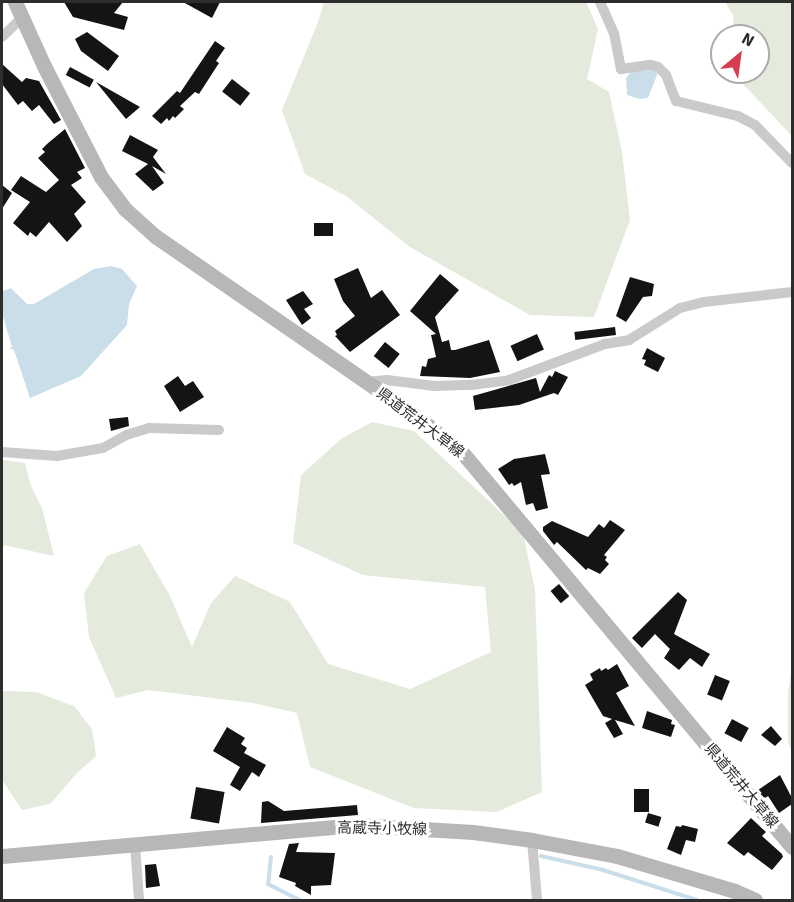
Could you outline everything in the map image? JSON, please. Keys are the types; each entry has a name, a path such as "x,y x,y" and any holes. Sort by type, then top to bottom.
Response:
{"main road":[{"name":"県道荒井大草線","path":"15,2 44,66 101,177 125,209 155,236 366,382 460,451 792,847"},
{"name":"県道荒井大草線","path":"27,2 44,66"},
{"name":"高蔵寺小牧線","path":"2,856 358,825 473,832 532,840 617,856 735,891 755,900"}],"street":[{"path":"600,2 614,33 621,69 651,65 658,67 666,75 676,101 747,120 755,125 792,163"},
{"path":"2,37 22,18"},
{"path":"366,382 387,380 435,386 471,385 509,380 604,344 629,340 680,308 704,302 792,292"},
{"path":"2,452 57,456 103,447 126,435 149,428 219,430"},
{"path":"532,840 537,900"},
{"path":"135,845 140,900"}],"shaded area":[{"path":"324,2 586,2 598,29 587,79 609,92 622,152 630,220 594,317 530,315 410,247 346,196 305,174 282,110"},
{"path":"725,2 792,2 792,136 743,84 770,84 770,24 734,24 733,15"},
{"path":"372,422 414,431 523,533 535,590 542,792 497,812 414,808 310,767 297,713 253,703 148,690 116,698 89,637 84,593 107,556 140,544 169,594 192,647 211,603 235,576 290,602 328,664 410,689 491,652 485,587 363,575 293,543 301,475 341,439"},
{"path":"2,460 25,463 31,486 42,508 54,556 4,545 2,551"},
{"path":"792,667 792,753 788,742 788,692"},
{"path":"2,691 36,692 74,706 92,729 96,756 78,772 50,804 22,810 2,780"}],"water":[{"path":"656,71 657,75 648,98 640,99 627,95 626,78 631,72"},
{"path":"111,266 122,269 137,286 129,304 127,325 81,376 30,398 14,350 9,348 12,347 2,313 3,291 11,288 27,304 34,304 94,269"}],"building":[{"path":"64,2 123,2 114,13 128,17 124,30 73,17"},
{"path":"183,2 220,2 212,18"},
{"path":"87,32 119,56 108,71 81,51 75,39"},
{"path":"215,41 225,48 216,61 219,63 199,94 195,92 180,106 184,109 175,118 173,116 169,121 167,118 161,124 152,116 177,91 180,93"},
{"path":"2,64 22,82 26,78 39,81 61,120 54,124 39,105 32,111 23,101 18,105 2,84"},
{"path":"70,67 94,80 90,88 66,75"},
{"path":"232,79 250,93 240,106 222,92"},
{"path":"96,82 119,95 140,107 126,119"},
{"path":"65,129 85,168 77,172 82,178 71,185 86,202 74,214 82,226 67,242 49,222 36,237 30,232 28,236 13,223 30,202 11,190 21,176 46,192 59,180 38,158 45,152 42,149"},
{"path":"130,135 158,150 153,157 166,174 152,166 164,183 153,191 135,174 148,164 122,151"},
{"path":"2,185 12,193 2,209"},
{"path":"314,223 333,223 333,236 314,236"},
{"path":"358,268 371,298 382,290 400,315 350,352 335,336 337,335 335,331 355,316 343,301 334,279"},
{"path":"440,274 459,290 435,317 442,342 449,340 451,350 455,350 489,340 500,372 470,378 420,376 422,366 426,367 428,359 436,357 431,335 436,334 410,311"},
{"path":"630,277 654,284 652,296 643,297 626,322 616,316"},
{"path":"303,291 313,304 304,309 311,318 302,325 286,300"},
{"path":"615,327 616,335 575,340 574,332"},
{"path":"537,334 544,350 517,361 511,346"},
{"path":"385,342 400,354 388,368 374,356"},
{"path":"647,348 665,358 658,372 644,365 646,360 642,359"},
{"path":"555,371 568,377 558,395 554,393 519,405 475,410 473,396 536,378 540,392 549,375 552,377"},
{"path":"178,376 185,386 193,381 204,397 180,412 164,386"},
{"path":"128,417 129,426 111,431 109,419"},
{"path":"545,454 550,474 541,475 548,508 536,511 533,503 526,505 521,482 514,486 512,483 509,485 498,469 514,459"},
{"path":"610,520 625,530 604,555 609,564 600,574 588,568 586,570 557,542 554,545 543,531 543,527 552,521 588,537 599,524 604,528"},
{"path":"559,584 569,596 561,603 551,591"},
{"path":"678,592 687,600 674,634 710,654 702,667 690,658 679,670 664,658 670,649 655,634 642,648 632,638"},
{"path":"617,664 629,686 616,693 635,726 615,720 623,734 614,738 605,723 612,719 603,716 585,685 593,680 590,674 600,668 601,671 606,668 608,670"},
{"path":"715,675 730,681 722,700 707,694"},
{"path":"647,711 672,720 671,724 675,725 671,737 642,728"},
{"path":"732,719 749,728 741,742 724,733"},
{"path":"771,726 782,739 775,746 761,735"},
{"path":"227,727 245,738 241,744 247,748 244,753 266,765 259,777 252,772 240,791 230,785 240,767 213,751"},
{"path":"780,775 792,798 792,804 779,813 768,796 764,799 758,790"},
{"path":"196,787 225,792 219,824 190,819"},
{"path":"634,789 649,789 649,812 634,812"},
{"path":"268,801 284,811 357,805 358,815 261,823 262,802"},
{"path":"648,813 661,817 658,827 645,823"},
{"path":"751,818 766,832 762,836 782,854 783,857 772,870 748,852 744,856 727,843"},
{"path":"682,825 698,829 695,842 686,840 681,855 667,849 676,826 681,827"},
{"path":"299,843 296,852 335,853 331,885 311,886 311,895 295,886 296,883 279,877 289,844"},
{"path":"156,864 160,886 146,888 145,865"}],"waterway":[{"path":"541,856 603,870 697,900"},
{"path":"271,857 268,884 299,900"}]}
